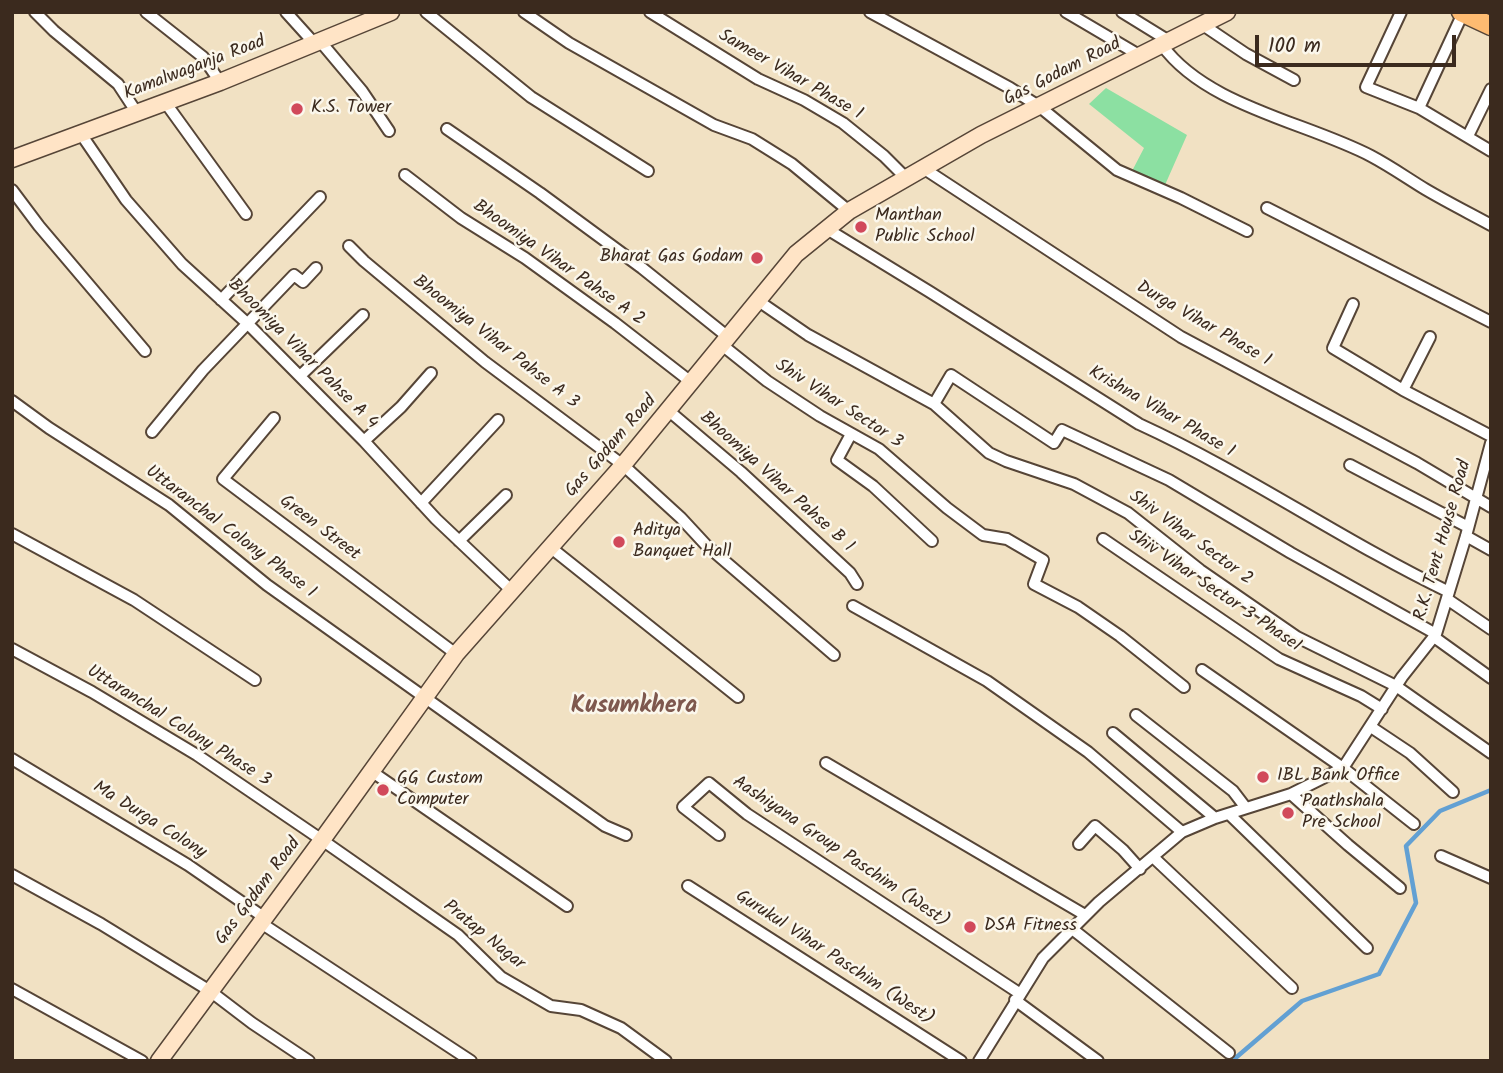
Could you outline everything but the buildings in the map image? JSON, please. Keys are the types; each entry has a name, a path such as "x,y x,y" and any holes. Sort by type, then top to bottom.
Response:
{"main road":[{"name":"Gas Godam Road","path":"159,1061 456,654 669,411 796,254 849,211 981,135 1227,12"},
{"name":"Kamalwaganja Road","path":"12,159 220,82 384,13"},
{"path":"1462,13 1491,26"}],"street":[{"path":"35,12 118,84 136,113"},
{"path":"146,12 203,57 220,82"},
{"path":"286,12 362,91 389,131"},
{"path":"426,12 531,97 648,171"},
{"path":"524,12 569,43 714,125 752,139 792,164 849,211"},
{"name":"Sameer Vihar Phase 1","path":"650,12 758,79 804,100 843,123 884,156 906,178"},
{"path":"870,12 1040,107 1117,170 1247,231"},
{"path":"1066,12 1139,55"},
{"path":"1122,12 1166,43 1172,58 1205,83 1242,104 1321,132 1372,156 1491,225"},
{"path":"1401,12 1366,87 1419,108 1491,150"},
{"path":"1419,108 1462,13"},
{"path":"1203,25 1246,54 1294,80"},
{"path":"1468,136 1491,89"},
{"path":"165,102 246,214"},
{"name":"Shiv Vihar Sector 3","path":"447,130 540,193 642,268 767,381 820,416 879,449 947,508 984,535 1007,539 1043,560 1034,584 1078,607 1120,636 1184,687"},
{"name":"Bhoomiya Vihar Pahse A 4","path":"81,134 126,201 182,264 248,324 364,441 421,503 511,590"},
{"name":"Durga Vihar Phase 1","path":"923,168 1181,337 1417,463 1491,507"},
{"name":"Bhoomiya Vihar Pahse A 2","path":"405,175 461,218 525,258 615,323 691,382"},
{"path":"12,190 39,226 145,351"},
{"path":"221,300 320,197"},
{"path":"1266,208 1491,322"},
{"name":"Krishna Vihar Phase 1","path":"827,229 1139,424 1170,438 1448,595 1491,629"},
{"name":"Bhoomiya Vihar Pahse A 3","path":"349,246 485,362 623,465 706,545 834,655"},
{"path":"152,432 203,370 294,275 303,282 316,268"},
{"name":"Shiv Vihar Sector 2","path":"757,300 808,335 934,404 989,453 1074,484 1128,513 1200,570 1297,636 1396,686 1491,753"},
{"path":"1353,304 1333,348 1403,390 1491,436"},
{"path":"300,376 363,315"},
{"path":"1403,390 1430,337"},
{"path":"364,441 401,407 431,373"},
{"path":"934,404 951,375 1054,443 1062,430 1169,480 1435,635 1491,678"},
{"name":"Uttaranchal Colony Phase 1","path":"12,401 169,505 267,585 605,826 625,835"},
{"name":"Bhoomiya Vihar Pahse B 1","path":"669,411 741,472 850,573 857,583"},
{"name":"Green Street","path":"274,418 223,479 456,654"},
{"path":"421,503 498,421"},
{"path":"851,434 836,460 873,486 932,541"},
{"name":"R.K. Tent House Road","path":"979,1061 1043,958 1085,915 1182,832 1215,818 1291,794 1342,768 1396,686 1435,635 1491,443"},
{"path":"1350,466 1467,532 1491,550"},
{"path":"459,541 506,495"},
{"path":"12,534 134,600 255,680"},
{"name":"Shiv Vihar Sector 3 Phase1","path":"1103,539 1279,659 1361,695 1382,709"},
{"path":"550,547 738,697"},
{"path":"853,606 987,681 1088,752 1182,832"},
{"name":"Uttaranchal Colony Phase 3","path":"12,649 92,692 197,755 322,840"},
{"path":"1202,670 1342,768 1414,824"},
{"path":"1136,715 1233,791 1246,808"},
{"path":"1371,727 1410,753 1454,792"},
{"path":"1113,733 1215,818"},
{"name":"Ma Durga Colony","path":"12,759 188,865 263,920 471,1061"},
{"path":"826,763 1085,915"},
{"path":"371,771 567,906"},
{"name":"Aashiyana Group Paschim (West)","path":"719,835 683,807 709,783 747,814 1017,997"},
{"path":"1291,794 1400,888"},
{"path":"1229,814 1367,948"},
{"path":"1079,844 1095,826 1140,869"},
{"name":"Pratap Nagar","path":"322,840 458,935 501,976 551,1006 581,1010 621,1028 666,1061"},
{"path":"1441,856 1491,878"},
{"path":"1153,857 1292,988"},
{"path":"12,875 101,924 210,991 309,1061"},
{"name":"Gurukul Vihar Paschim (West)","path":"688,886 961,1061"},
{"path":"1071,929 1229,1053"},
{"path":"12,989 142,1061"},
{"path":"1017,997 1098,1061"}],"green space":[{"path":"1106,88 1187,135 1165,185 1131,173 1144,148 1089,104"}],"waterway":[{"path":"1232,1061 1302,1001 1379,974 1416,903 1406,846 1440,811 1491,790"}],"place":[{"name":"K.S. Tower","path":"297,109"},
{"name":"Manthan Public School","path":"861,227"},
{"name":"Bharat Gas Godam","path":"757,258"},
{"name":"Aditya Banquet Hall","path":"619,542"},
{"name":"IBL Bank Office","path":"1263,777"},
{"name":"GG Custom Computer","path":"383,790"},
{"name":"Paathshala Pre School","path":"1288,813"},
{"name":"DSA Fitness","path":"970,927"}],"district":[{"name":"Kusumkhera","path":"634,708"}]}
